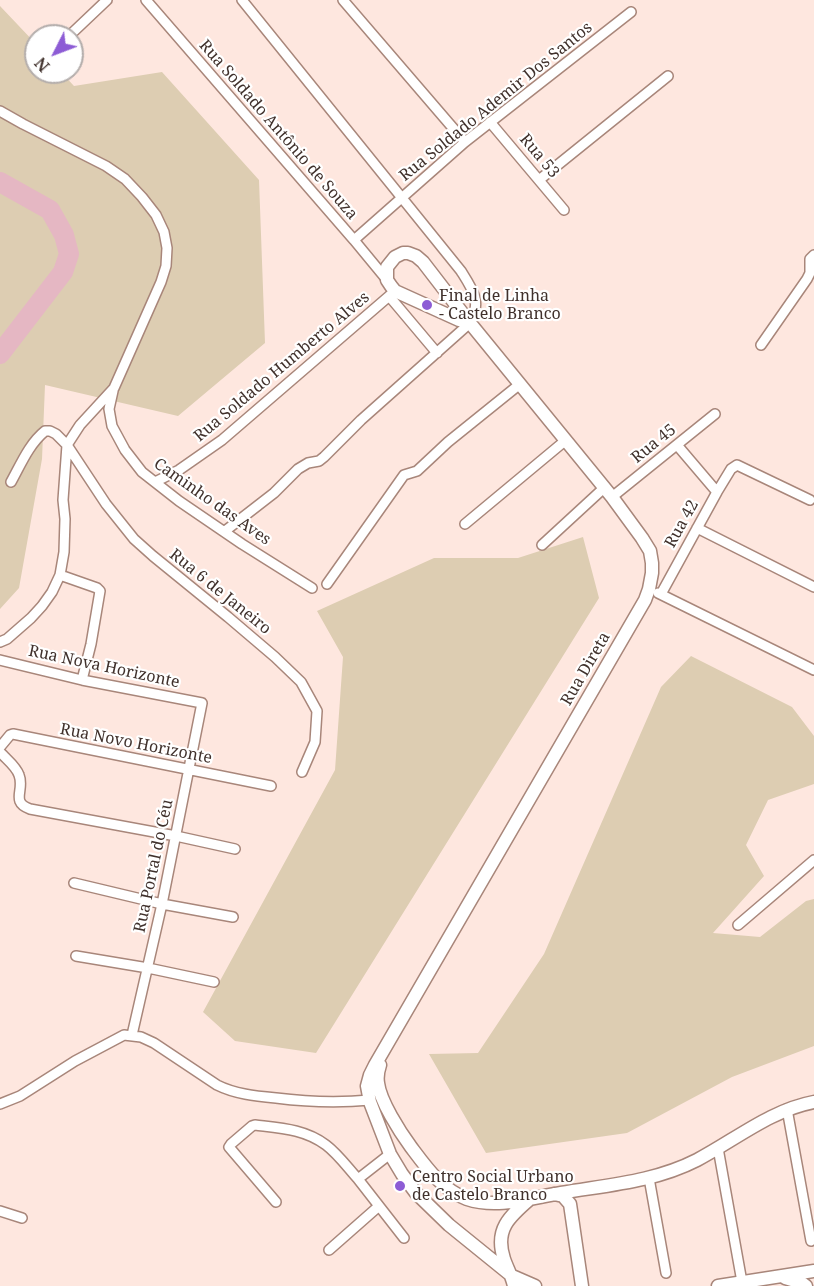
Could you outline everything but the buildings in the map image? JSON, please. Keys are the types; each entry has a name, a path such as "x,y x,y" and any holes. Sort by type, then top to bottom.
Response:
{"street":[{"path":"82,24 107,0"},
{"name":"Rua Soldado Antônio de Souza","path":"146,0 387,280"},
{"path":"225,531 266,500 304,465 324,458 361,420 470,324 476,307 476,300 469,283 432,232 242,0"},
{"path":"343,0 465,142"},
{"name":"Rua Soldado Ademir Dos Santos","path":"354,240 465,142 631,12"},
{"path":"539,180 668,76"},
{"path":"0,111 106,166 125,179 156,215 164,232 167,248 161,282 114,388 80,425 67,445 63,500 64,552 60,575 42,606 31,618 0,642"},
{"name":"Rua 53","path":"490,122 564,210"},
{"name":"Rua Direta","path":"387,280 387,267 395,257 408,253 423,262 470,324 609,492 650,551 655,591 638,613 375,1065 367,1086 390,1154 416,1192 431,1209 513,1281 535,1286"},
{"path":"761,345 807,279 810,273 810,259 814,255"},
{"path":"387,280 392,293 437,353"},
{"name":"Rua Direta","path":"392,293 470,324"},
{"name":"Rua Soldado Humberto Alves","path":"155,482 179,470 222,440 392,293"},
{"path":"327,584 404,475 417,471 448,442 520,384"},
{"name":"Caminho das Aves","path":"114,388 109,405 112,426 124,450 142,472 179,501 312,588"},
{"name":"Rua 45","path":"542,545 609,492 677,445 715,414"},
{"path":"11,482 33,443 45,431 50,431 67,445"},
{"path":"465,524 566,440"},
{"name":"Rua 6 de Janeiro","path":"67,445 106,504 134,538 275,657 301,682 317,711 315,742 302,772"},
{"path":"677,445 717,492"},
{"name":"Rua 42","path":"655,591 697,528 731,469 737,465 810,500"},
{"path":"697,528 814,587"},
{"path":"60,575 98,588 100,591 81,680"},
{"path":"655,591 814,670"},
{"name":"Rua Nova Horizonte","path":"0,660 81,680 202,703"},
{"name":"Rua Portal do Céu","path":"132,1035 162,904 202,703"},
{"name":"Rua Novo Horizonte","path":"0,750 10,735 14,734 271,786"},
{"path":"0,750 18,771 21,781 19,798 24,807 235,849"},
{"path":"738,925 814,860"},
{"path":"74,884 233,917"},
{"path":"76,956 214,982"},
{"path":"0,1104 20,1096 75,1061 124,1035 132,1035 154,1042 216,1085 227,1090 246,1095 308,1102 338,1103 370,1100"},
{"name":"Rua Direta","path":"384,1050 378,1071 379,1092 409,1144 432,1174 449,1190 480,1202 509,1202 649,1178 696,1160 787,1109 814,1102"},
{"path":"787,1109 811,1241"},
{"path":"376,1118 392,1116"},
{"path":"276,1202 229,1147 255,1125 291,1129 327,1145 358,1179 404,1238"},
{"path":"718,1148 742,1282"},
{"path":"358,1179 390,1154"},
{"path":"649,1178 666,1273"},
{"path":"554,1194 561,1195 570,1204 582,1286"},
{"path":"513,1281 502,1252 501,1239 504,1225 532,1197"},
{"path":"329,1250 379,1206"},
{"path":"0,1211 22,1218"},
{"path":"718,1286 814,1271"},
{"path":"778,1277 793,1279 806,1286"}],"shaded area":[{"path":"0,6 24,31 24,84 72,84 74,86 162,72 259,180 265,343 178,416 45,385 42,459 19,588 0,609"},
{"path":"583,537 599,598 316,1053 235,1041 203,1012 335,770 343,657 317,611 434,558 518,558"},
{"path":"691,656 792,707 814,736 814,784 768,800 746,845 764,876 713,933 760,937 806,901 814,899 814,1046 732,1077 627,1133 486,1153 429,1054 478,1053 544,954 661,687"}],"waterway":[{"path":"0,182 50,210 64,235 69,254 63,272 0,354"}],"place":[{"name":"Final de Linha - Castelo Branco","path":"427,305"},
{"name":"Centro Social Urbano de Castelo Branco","path":"400,1186"}]}
